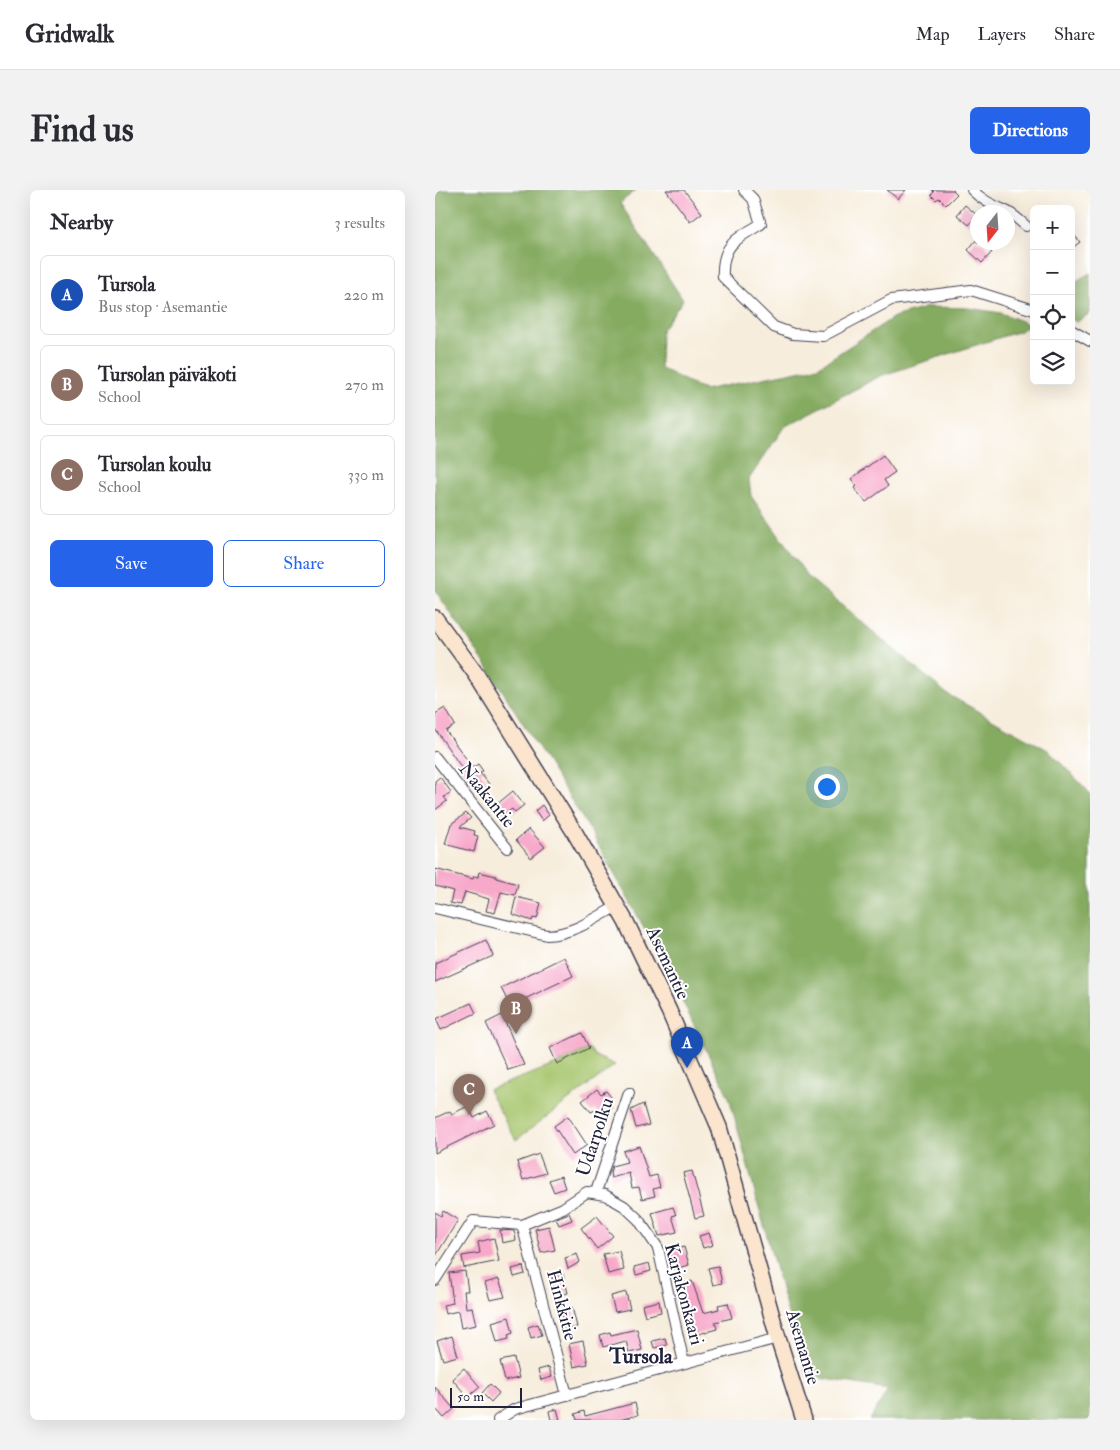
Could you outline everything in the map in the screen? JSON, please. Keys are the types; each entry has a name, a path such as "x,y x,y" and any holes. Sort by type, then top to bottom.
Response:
{"main road":[{"name":"Asemantie","path":"435,618 492,699 575,832 617,906 669,1011 719,1126 778,1338 804,1420"}],"street":[{"path":"744,190 753,199 761,224 732,240 723,266 723,277 774,327 793,334 823,336 891,300 971,290 1030,309"},
{"path":"972,190 982,200 995,208 1008,211 1026,226"},
{"path":"1075,332 1090,341"},
{"name":"Naakantie","path":"437,763 507,848"},
{"path":"435,908 547,935 559,935 617,906"},
{"name":"Udarpolku","path":"595,1192 629,1093"},
{"path":"435,1280 473,1221 522,1225 563,1208 587,1192 595,1192"},
{"name":"Karjakonkaari","path":"595,1192 624,1206 638,1219 657,1248 684,1363"},
{"name":"Hinkkitie","path":"522,1225 567,1395"},
{"path":"498,1420 515,1409 778,1338"}],"green space":[{"path":"435,190 636,190 620,203 683,300 661,331 660,368 704,390 818,367 894,317 928,307 968,308 1001,313 1030,325 1020,331 880,376 784,427 749,479 751,496 808,577 947,694 1048,750 1090,793 1090,1420 870,1420 888,1389 807,1376 788,1314 729,1097 668,971 590,830 490,671 435,590"},
{"path":"1090,273 1090,313 1077,322 1075,321 1075,282"},
{"path":"589,1048 595,1056 615,1065 516,1140 488,1090 557,1064"}],"building":[{"path":"666,190 684,190 702,213 690,222"},
{"path":"887,190 906,190 898,199"},
{"path":"932,190 953,190 957,194 946,205 939,198 936,200 931,195 934,192"},
{"path":"965,205 970,209 970,224 969,225 957,215"},
{"path":"1075,236 1080,242 1075,246"},
{"path":"970,248 970,250 990,250 992,252 982,263 968,250"},
{"path":"883,455 895,472 884,480 888,486 866,502 854,488 857,486 851,479"},
{"path":"445,708 455,725 446,731 473,768 478,764 483,771 480,773 490,785 483,791 472,778 470,780 435,729 435,714"},
{"path":"440,777 451,792 444,797 447,801 435,810 435,781"},
{"path":"513,791 524,805 515,812 512,809 504,815 496,805"},
{"path":"542,805 549,815 542,821 535,811"},
{"path":"466,813 471,818 460,827 475,831 474,835 478,836 474,852 445,844 451,824"},
{"path":"529,829 545,847 531,858 516,840"},
{"path":"435,869 473,879 474,876 478,877 479,872 518,884 515,895 501,892 495,913 486,911 489,899 465,892 461,905 450,903 453,891 435,886"},
{"path":"516,897 541,903 537,919 533,918 532,921 512,914"},
{"path":"486,940 493,956 435,982 435,963"},
{"path":"564,957 573,976 510,1006 501,988"},
{"path":"471,1003 476,1013 441,1030 436,1019"},
{"path":"502,1015 524,1065 508,1070 486,1023"},
{"path":"582,1033 589,1048 557,1064 550,1048"},
{"path":"597,1089 601,1094 606,1091 612,1098 607,1102 612,1108 601,1117 595,1110 591,1112 582,1101"},
{"path":"643,1104 649,1125 636,1128 631,1110"},
{"path":"468,1106 474,1118 487,1111 494,1124 435,1153 435,1118 450,1111 452,1114"},
{"path":"568,1116 587,1145 573,1155 554,1126"},
{"path":"639,1146 649,1177 657,1175 660,1187 653,1189 655,1196 642,1199 639,1187 632,1188 629,1173 611,1178 610,1173 612,1166 627,1162 623,1151"},
{"path":"539,1154 546,1173 523,1180 517,1162"},
{"path":"692,1171 704,1216 695,1218 683,1173"},
{"path":"561,1176 565,1188 554,1192 549,1180"},
{"path":"673,1207 676,1215 672,1216 677,1232 659,1236 652,1213"},
{"path":"443,1211 458,1220 435,1257 435,1212 441,1216"},
{"path":"569,1213 572,1220 559,1225 556,1218"},
{"path":"597,1216 613,1236 597,1249 581,1228"},
{"path":"549,1226 555,1250 541,1253 535,1229"},
{"path":"500,1230 514,1231 516,1240 502,1243"},
{"path":"709,1233 713,1245 703,1248 699,1236"},
{"path":"494,1238 499,1261 464,1268 462,1256 480,1253 478,1242"},
{"path":"684,1247 689,1265 674,1269 669,1251"},
{"path":"619,1251 624,1270 608,1274 603,1254"},
{"path":"577,1254 580,1262 568,1269 565,1258"},
{"path":"649,1263 651,1271 636,1275 634,1267"},
{"path":"523,1266 525,1274 514,1277 512,1269"},
{"path":"718,1266 722,1283 713,1285 708,1268"},
{"path":"465,1271 468,1291 464,1291 466,1308 472,1307 476,1325 461,1328 458,1311 445,1314 443,1305 453,1303 449,1273"},
{"path":"563,1274 568,1293 556,1296 552,1277"},
{"path":"499,1279 505,1297 490,1300 485,1283"},
{"path":"692,1281 703,1313 719,1309 718,1305 728,1303 732,1318 715,1322 717,1329 691,1336 677,1285"},
{"path":"626,1292 630,1309 615,1312 611,1296"},
{"path":"659,1301 661,1312 645,1316 642,1305"},
{"path":"572,1307 577,1327 566,1330 561,1310"},
{"path":"509,1317 513,1333 508,1335 509,1339 497,1342 492,1322"},
{"path":"538,1324 542,1335 531,1338 528,1327"},
{"path":"637,1329 642,1350 629,1353 626,1341 603,1347 600,1335 610,1332 611,1335"},
{"path":"452,1336 458,1356 443,1360 437,1341"},
{"path":"665,1338 667,1345 654,1348 652,1341"},
{"path":"583,1341 588,1364 574,1367 569,1344"},
{"path":"514,1358 519,1378 505,1381 500,1361"},
{"path":"549,1367 552,1377 541,1380 538,1370"},
{"path":"464,1368 480,1387 468,1397 452,1379"},
{"path":"490,1384 499,1393 491,1402 482,1393"},
{"path":"435,1387 454,1409 444,1418 435,1408"},
{"path":"635,1403 638,1415 619,1420 577,1420 575,1414 584,1411 585,1416"},
{"path":"557,1409 560,1420 551,1420 549,1411"}],"place":[{"name":"Tursolan päiväkoti","path":"516,1034"},
{"name":"Tursola","path":"687,1068"},
{"name":"Tursolan koulu","path":"469,1115"}],"district":[{"name":"Tursola","path":"641,1356"}]}
